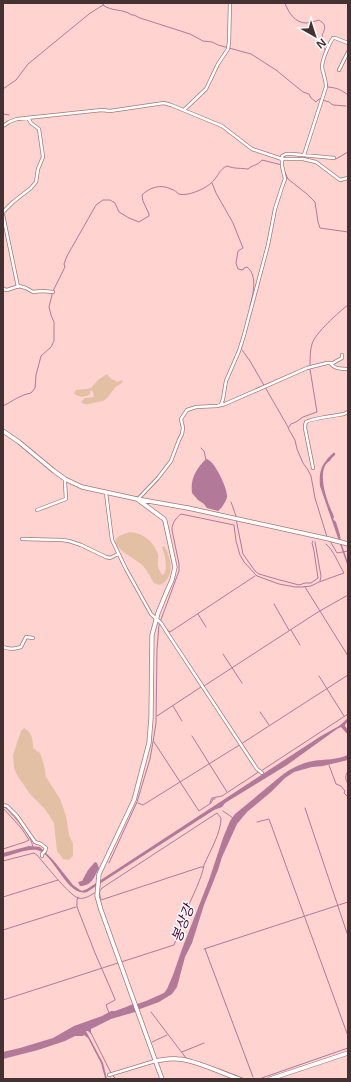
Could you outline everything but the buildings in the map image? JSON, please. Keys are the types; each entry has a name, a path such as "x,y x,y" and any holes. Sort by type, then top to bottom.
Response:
{"main road":[{"path":"3,431 65,479 82,487 106,493 188,508 348,544"},
{"path":"137,499 166,521 175,567 159,622 152,635 151,718 147,752 134,800 99,874 98,896 101,910 162,1079"},
{"path":"270,1079 348,1053"},
{"path":"156,1063 178,1059 239,1079"}],"street":[{"path":"184,110 206,89 218,64 228,49 230,3"},
{"path":"304,154 326,86 322,65 331,42 333,38 335,38 348,43"},
{"path":"339,70 348,52"},
{"path":"3,126 17,119 164,103 222,126 252,149 260,153 282,159 303,159 316,162 340,180 348,178"},
{"path":"18,286 3,213 12,202 31,188 36,182 38,169 42,160 39,129 31,123 28,118"},
{"path":"221,405 226,381 244,335 268,245 275,210 285,179 282,167 283,155 304,154 334,158"},
{"path":"3,289 7,290 18,286 33,292 53,292"},
{"path":"137,499 158,478 171,461 184,428 181,419 189,408 225,404 308,368 340,360 342,355"},
{"path":"331,363 337,369 348,369"},
{"path":"313,468 305,423 312,419 348,412"},
{"path":"37,510 66,499 65,479"},
{"path":"106,493 110,535 118,554 151,614 159,622 253,763 262,773"},
{"path":"22,539 62,540 81,545 108,558 118,554"},
{"path":"3,647 10,649 19,648 26,637 33,638"},
{"path":"3,805 7,806 13,811 35,842 46,848 42,855"},
{"path":"109,1075 156,1063"}],"shaded area":[{"path":"107,374 111,379 117,382 123,380 122,383 118,385 103,401 87,404 81,402 85,398 94,397 93,392 91,390 89,395 81,397 74,393 76,390 91,388 98,380"},
{"path":"329,458 331,460 326,464 323,475 324,489 334,517 333,519 336,522 340,535 348,567 320,486 321,471"},
{"path":"206,459 210,461 222,479 227,494 226,501 218,511 207,508 192,493 194,474"},
{"path":"130,532 147,538 156,549 158,554 158,567 162,575 164,574 166,568 162,547 164,546 169,556 171,567 168,578 165,582 160,585 154,583 143,566 124,552 115,543 118,537"},
{"path":"348,718 345,726 348,730 348,735 341,727 337,729 287,765 87,892 80,892 73,888 49,859 37,850 25,851 3,857 3,853 29,846 40,847 54,861 73,885 82,891 87,889 321,736 339,726"},
{"path":"24,728 32,736 33,748 40,753 46,777 60,799 66,816 69,835 73,844 73,856 69,860 63,859 57,851 54,823 45,809 30,794 14,768 13,755 21,731"},
{"path":"348,755 348,760 294,772 285,778 247,812 237,824 222,857 192,943 185,957 177,987 172,994 159,1002 135,1012 111,1019 91,1029 91,1034 86,1031 103,1063 107,1079 105,1078 101,1063 88,1038 84,1035 75,1036 38,1050 3,1059 3,1052 53,1038 74,1026 102,1016 111,1011 146,1001 164,993 173,975 209,880 223,838 230,821 235,814 288,771 304,763 317,760 335,759"},
{"path":"95,862 99,868 94,878 90,883 80,886 78,882 82,881 88,870"}],"waterway":[{"path":"3,89 16,80 28,64 104,3"},
{"path":"285,3 290,13 298,21 308,23 319,20 324,24 325,28 322,42 325,50"},
{"path":"103,5 110,9 124,11 140,18 190,34 203,41 212,42 251,54 276,70 303,92 309,94 316,102 319,99 333,105 346,106"},
{"path":"327,84 328,87 338,89 348,95"},
{"path":"3,114 9,115"},
{"path":"336,159 348,152"},
{"path":"283,164 285,155"},
{"path":"3,406 31,393 35,388 36,375 41,356 51,347 54,341 54,322 49,307 53,291 65,267 64,264 67,256 96,205 103,200 110,200 115,203 119,212 139,222 149,216 142,195 152,188 167,187 179,194 188,194 206,187 215,179 221,170 227,166 248,169 262,160 282,165"},
{"path":"284,170 288,179 315,202 320,228 348,232"},
{"path":"212,183 233,223 243,248 238,251 236,263 238,269 243,270 247,267 253,275 254,285 250,306"},
{"path":"310,366 310,355 314,339 328,323 348,305"},
{"path":"242,350 250,361 288,427"},
{"path":"310,369 317,412 303,417 291,424 288,428 295,440 303,463 311,476 315,498 327,537"},
{"path":"201,448 204,451 206,460"},
{"path":"328,460 334,454"},
{"path":"231,502 236,516"},
{"path":"109,863 137,802 150,759 156,723 157,650 159,625 179,571 172,530 177,517 181,514 234,525 240,555 244,562 257,576 279,584 295,587 311,586 344,573 329,546 326,544"},
{"path":"236,519 243,554 255,571 259,574 299,585 311,583 318,578 312,543 313,541"},
{"path":"330,541 337,553 348,551"},
{"path":"315,542 321,576 320,581"},
{"path":"165,628 170,632 255,576"},
{"path":"305,587 348,656"},
{"path":"204,686 318,612 348,595"},
{"path":"274,604 289,630"},
{"path":"198,614 206,627"},
{"path":"291,630 300,645"},
{"path":"223,654 242,683"},
{"path":"138,803 143,805 348,675"},
{"path":"319,676 344,716"},
{"path":"157,716 201,687"},
{"path":"173,706 182,721"},
{"path":"260,712 269,725"},
{"path":"260,770 261,771 348,714"},
{"path":"192,736 227,792"},
{"path":"154,742 199,811 215,799"},
{"path":"329,765 336,784 341,786 345,791 344,793 348,797"},
{"path":"210,803 212,798 222,796 257,773 258,770"},
{"path":"348,771 346,774 348,784"},
{"path":"3,807 6,808 22,826 32,842 33,847"},
{"path":"3,808 22,829 29,840 3,849"},
{"path":"305,808 348,936"},
{"path":"223,811 233,818"},
{"name":"봉상강","path":"3,1000 174,945 221,824 221,818 217,813 102,888 100,892 101,900 204,867"},
{"path":"257,822 269,819 348,1036"},
{"path":"3,861 34,853 63,885 78,898 87,897 96,892"},
{"path":"3,897 58,880"},
{"path":"78,897 77,907 115,999 106,1005 109,1013"},
{"path":"204,949 348,902"},
{"path":"3,930 76,907"},
{"path":"205,949 253,1077"},
{"path":"151,1012 186,1058 192,1060"},
{"path":"91,1033 111,1073"},
{"path":"152,1042 167,1035"},
{"path":"182,1052 204,1043"},
{"path":"259,1079 348,1048"},
{"path":"219,1069 245,1079"},
{"path":"113,1076 116,1079"}]}
